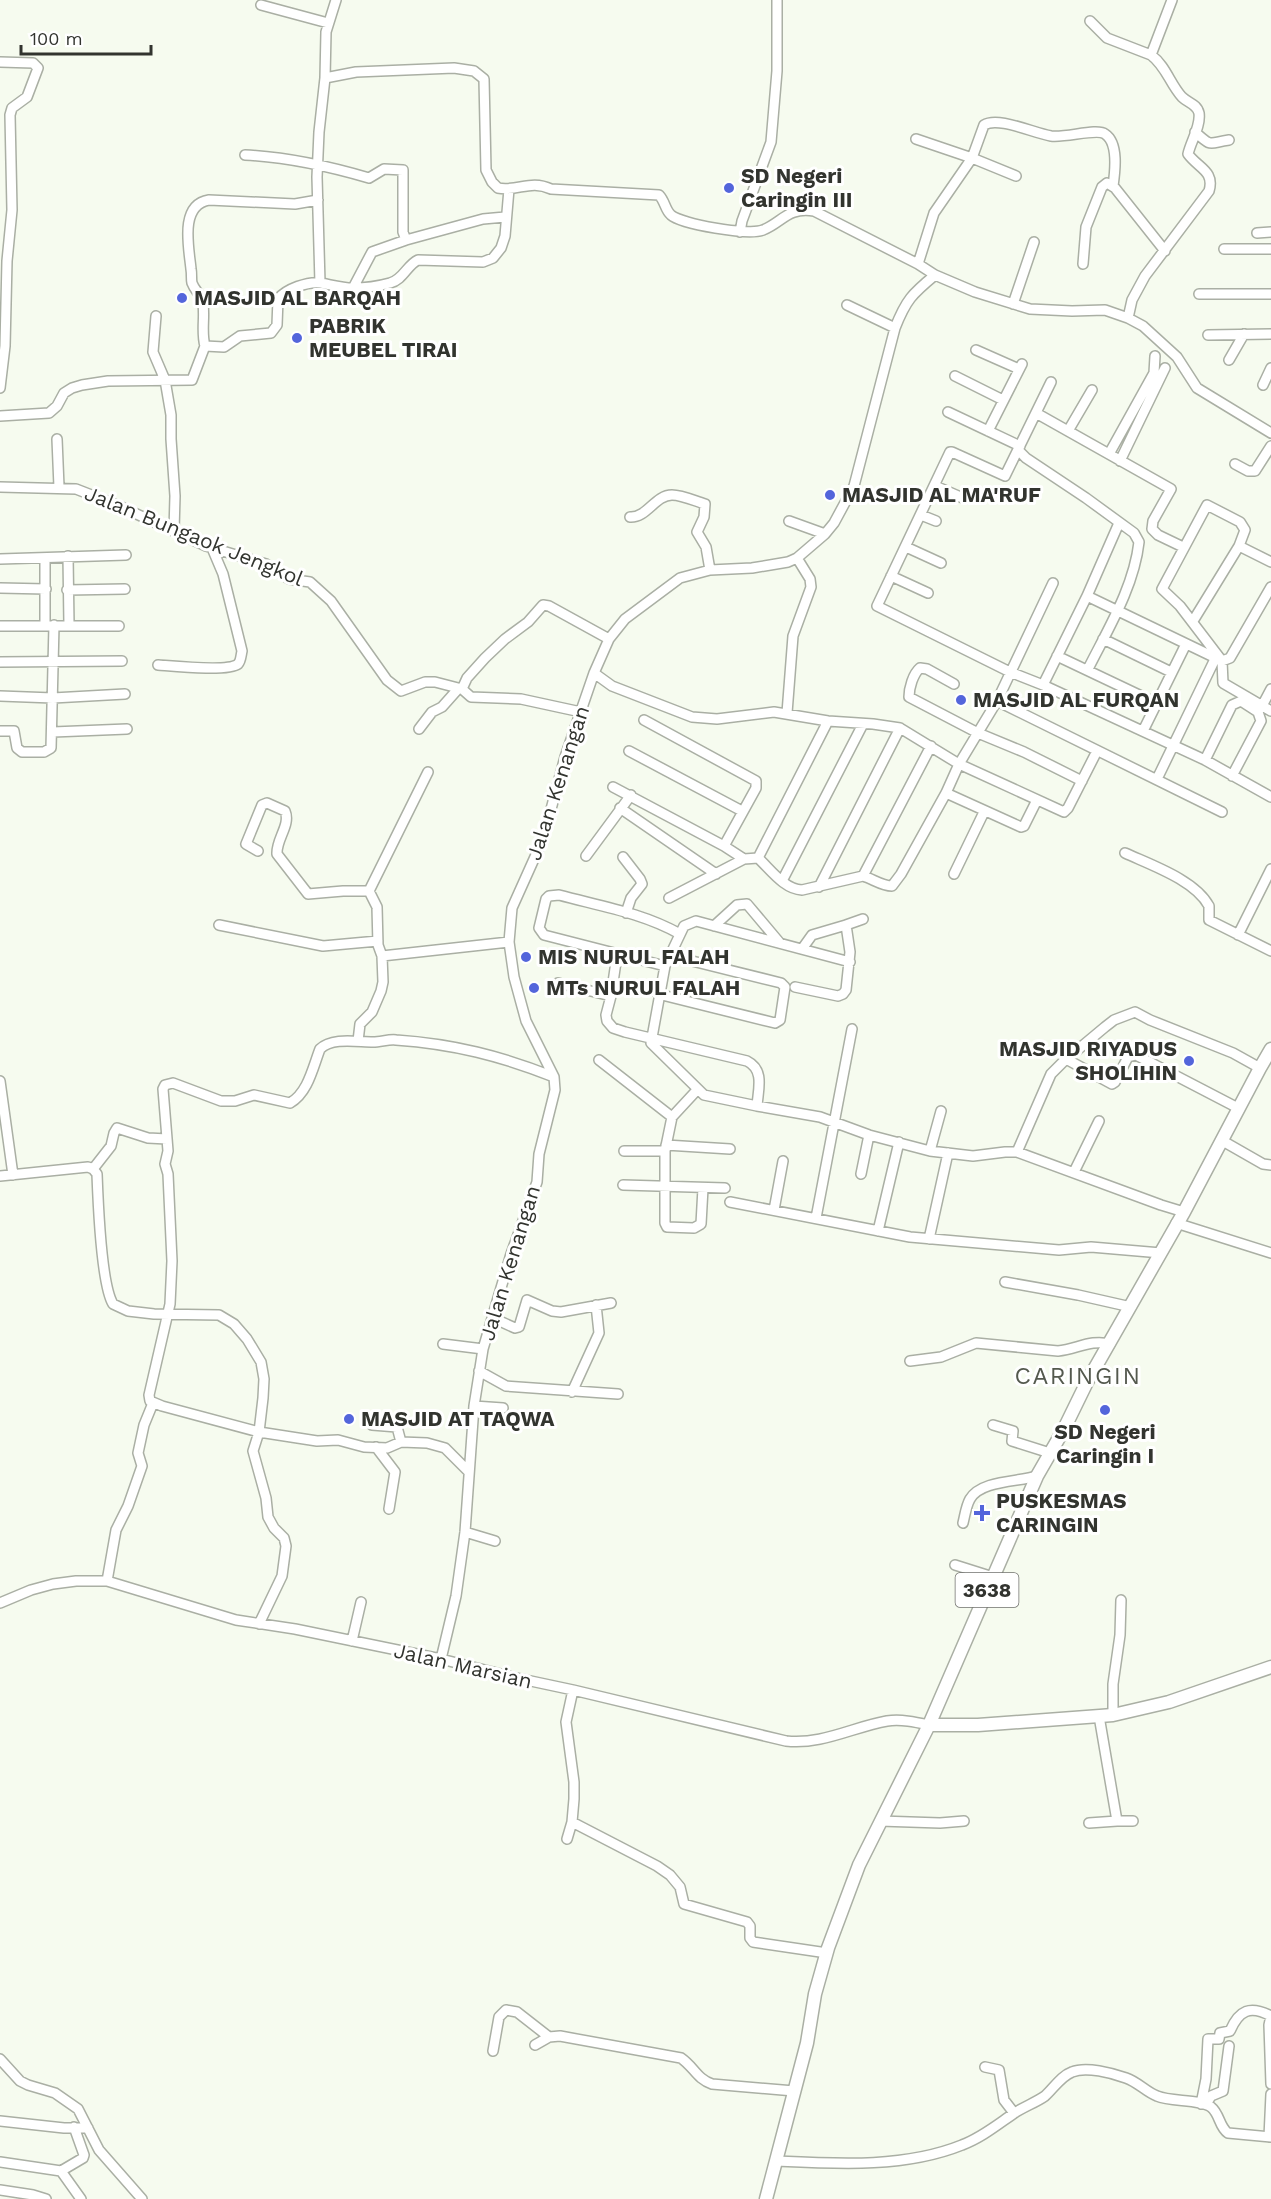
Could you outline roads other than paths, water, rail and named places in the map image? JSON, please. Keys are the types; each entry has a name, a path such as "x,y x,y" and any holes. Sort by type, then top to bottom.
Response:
{"main road":[{"name":"3638","path":"766,2199 807,2043 814,1994 859,1865 929,1725 1037,1476 1087,1382 1184,1212 1260,1068 1270,1055"},
{"path":"929,1725 978,1725 1113,1715 1169,1702 1271,1667"}],"street":[{"path":"320,283 318,164 326,32 336,0"},
{"path":"740,232 771,142 777,71 777,0"},
{"path":"1151,55 1172,0"},
{"path":"261,5 328,23"},
{"path":"1089,21 1107,38 1151,55 1163,68 1180,94 1198,110 1198,121 1188,154 1210,176 1210,186 1136,293 1128,318"},
{"path":"0,62 33,63 38,68 27,97 12,108 10,116 12,210 0,388"},
{"path":"325,78 356,72 443,68 454,68 479,74 485,82 486,173 498,188 544,185 551,189 659,195 668,213 679,220 740,232 765,230 787,213 813,211 918,264 935,275 975,292 1030,309 1105,310 1128,318 1155,336 1177,357 1197,388 1271,432"},
{"path":"918,264 934,213 972,158 984,125 992,121 1000,121 1028,131 1053,136 1068,137 1099,131 1107,134 1113,142 1113,186"},
{"path":"1195,132 1208,144 1229,140"},
{"path":"916,139 1016,176"},
{"path":"245,155 265,155 318,164 369,178 384,169 403,170 403,232 406,240"},
{"path":"1083,264 1086,227 1102,187 1107,183 1113,186 1165,251"},
{"path":"205,346 224,346 240,336 271,333 277,325 277,305 280,296 297,288 320,283 353,288 392,283 403,276 418,260 483,262 493,258 501,248 505,236 509,189"},
{"path":"0,416 49,413 57,406 64,393 76,387 108,381 192,380 205,346 203,304 200,294 192,283 187,242 190,215 194,207 209,200 295,204 318,200"},
{"path":"353,288 372,252 406,240 483,219 505,217"},
{"path":"1257,232 1271,232"},
{"path":"1013,304 1034,242"},
{"path":"1224,249 1271,249"},
{"name":"Jalan Kenangan","path":"441,1659 456,1596 465,1532 474,1406 483,1349 511,1254 537,1182 539,1154 555,1090 554,1077 526,1021 514,977 508,942 512,908 543,839 565,757 594,673 609,639 625,620 668,585 680,578 710,570 752,568 788,562 797,558 825,534 834,523 854,486 895,328 910,295 935,275"},
{"path":"1199,294 1271,294"},
{"path":"847,305 895,328"},
{"path":"156,316 153,352 165,380 171,415 175,495 174,531"},
{"path":"1208,334 1271,334"},
{"path":"1229,360 1244,334"},
{"path":"976,350 1020,366 988,430"},
{"path":"1114,458 1154,373 1155,356"},
{"path":"1114,458 1164,368"},
{"path":"1263,385 1271,368"},
{"path":"955,376 1004,400"},
{"path":"1052,382 1005,476 951,451 877,606 1010,672 1143,731 1270,793"},
{"path":"1068,431 1092,390"},
{"path":"948,411 1019,448 1026,458 1134,533 1139,542 1137,561 1118,610 1088,669"},
{"path":"1036,413 1171,489 1153,521 1152,529 1158,535 1183,547"},
{"path":"57,440 59,488"},
{"path":"1235,464 1248,471 1256,471 1271,447"},
{"path":"935,486 965,499"},
{"name":"Jalan Bungaok Jengkol","path":"0,487 75,489 213,548 261,562 289,579 310,582 319,588 394,687 401,690 425,682 435,682 460,689 471,697 521,699 581,712"},
{"path":"630,517 637,518 665,497 672,495 705,504 704,518 697,532 705,547 710,570"},
{"path":"1193,621 1239,546 1245,530 1242,525 1207,506 1162,589 1193,621 1218,660 1223,683 1271,711"},
{"path":"921,514 936,521"},
{"path":"789,521 825,534"},
{"path":"1043,685 1087,596 1119,523"},
{"path":"1239,546 1271,562"},
{"path":"906,547 941,563"},
{"path":"158,665 197,668 228,667 240,661 242,651 223,574 213,548"},
{"path":"0,559 126,555"},
{"path":"68,556 69,625"},
{"path":"0,731 14,731 17,748 22,752 47,751 52,745 52,662 45,589 45,558"},
{"path":"787,713 793,636 811,587 810,579 797,558"},
{"path":"891,576 928,593"},
{"path":"669,898 744,859 758,858 794,890 819,887 863,876 892,886 946,793 959,764 997,701 1053,583"},
{"path":"1087,596 1218,660 1230,657 1267,602 1271,587"},
{"path":"0,588 45,589"},
{"path":"67,590 124,589"},
{"path":"419,729 432,712 442,707 460,689 485,658 528,622 543,605 549,606 609,639"},
{"path":"0,626 119,626"},
{"path":"1103,639 1171,672"},
{"path":"1143,731 1186,644"},
{"path":"1057,656 1156,703"},
{"path":"1157,779 1218,660"},
{"path":"0,662 122,661"},
{"path":"954,684 927,669 920,668 916,672 909,697 978,734 1024,752 1082,781"},
{"path":"594,673 612,686 692,717 717,719 765,712 787,713 828,721 900,728 959,764 1061,811 1067,811 1097,751"},
{"path":"1262,705 1271,689"},
{"path":"0,696 53,698 125,694"},
{"path":"997,701 1222,812"},
{"path":"1205,760 1232,705 1241,701 1258,712 1261,721 1232,776"},
{"path":"644,720 754,779 757,783 724,846"},
{"path":"758,858 828,721"},
{"path":"782,881 863,724"},
{"path":"819,887 900,728"},
{"path":"53,732 127,729"},
{"path":"863,876 932,746"},
{"path":"628,751 742,811"},
{"path":"369,891 428,772"},
{"path":"613,787 744,859"},
{"path":"946,793 984,812 1023,827 1037,800"},
{"path":"586,856 631,795"},
{"path":"258,851 248,847 247,841 262,805 267,803 287,814 288,818 276,851 303,885 306,893 369,891"},
{"path":"620,808 716,874"},
{"path":"954,874 984,812"},
{"path":"1125,853 1165,871 1195,889 1208,904 1209,920 1271,951"},
{"path":"623,857 642,884 631,898 626,913"},
{"path":"1238,934 1271,870"},
{"path":"358,1041 360,1024 372,1012 383,982 377,907 369,891"},
{"path":"664,966 544,935 539,928 546,899 554,894 659,922 680,933"},
{"path":"714,926 737,905 747,904 779,942"},
{"path":"802,949 812,935 863,919"},
{"path":"850,962 779,942 691,922 684,926 664,966 651,1043 697,1090 710,1098 798,1112 836,1122 869,1135 930,1151 974,1156 1017,1152 1184,1212"},
{"path":"219,925 323,946 378,941"},
{"path":"795,987 838,996 843,994 846,990 850,962 846,925"},
{"path":"382,956 508,942"},
{"path":"617,955 606,1015 612,1028 753,1064 759,1074 757,1106"},
{"path":"658,994 753,1019 775,1023 780,1020 785,992 785,987 781,983 668,955"},
{"path":"558,982 611,996"},
{"path":"1017,1152 1051,1074 1114,1020 1135,1012 1149,1020 1233,1053 1260,1068"},
{"path":"816,1218 852,1029"},
{"path":"469,1472 445,1448 427,1443 401,1442 387,1448 364,1447 347,1441 317,1441 259,1432 153,1403 149,1395 170,1304 172,1260 168,1174 165,1164 168,1151 162,1093 165,1085 173,1083 221,1101 235,1101 254,1095 290,1103 308,1083 323,1045 358,1041 429,1042 472,1049 554,1077"},
{"path":"1066,1059 1112,1084 1128,1058 1136,1054 1238,1108"},
{"path":"599,1060 672,1117"},
{"path":"0,1081 13,1175"},
{"path":"697,1090 672,1117 665,1148 664,1185 667,1227 694,1228 701,1224 703,1188"},
{"path":"930,1151 941,1111"},
{"path":"1074,1172 1099,1121"},
{"path":"93,1169 111,1146 117,1128 148,1138 167,1139"},
{"path":"861,1174 869,1135"},
{"path":"1221,1140 1263,1164 1271,1165"},
{"path":"878,1231 899,1142"},
{"path":"624,1151 665,1148 730,1149"},
{"path":"929,1239 948,1153"},
{"path":"774,1210 783,1161"},
{"path":"0,1176 88,1167 93,1169 97,1174 102,1246 111,1301 128,1311 166,1315 219,1315 234,1324 247,1339 261,1362 264,1379 259,1432 253,1451 266,1498 268,1517 274,1528 284,1538 286,1546 282,1576 259,1624"},
{"path":"623,1185 725,1188"},
{"path":"730,1202 929,1239 1059,1250 1090,1247 1161,1253"},
{"path":"1176,1224 1271,1253"},
{"path":"1005,1282 1131,1307"},
{"path":"493,1318 515,1328 519,1327 526,1300 552,1311 561,1312 611,1303"},
{"path":"572,1392 599,1334 596,1305"},
{"path":"910,1361 941,1357 976,1343 1058,1351 1088,1343 1110,1344"},
{"path":"443,1344 483,1349"},
{"path":"479,1371 506,1386 618,1394"},
{"path":"106,1581 116,1530 128,1506 142,1466 138,1453 144,1425 153,1403"},
{"path":"474,1406 503,1408"},
{"path":"372,1425 395,1426 399,1429 401,1442"},
{"path":"993,1425 1013,1431 1012,1441 1050,1454"},
{"path":"376,1447 395,1472 389,1509"},
{"path":"963,1522 969,1500 978,1492 1005,1481 1037,1476"},
{"path":"465,1532 495,1540"},
{"path":"955,1565 993,1577"},
{"name":"Jalan Marsian","path":"0,1603 31,1590 58,1583 106,1581 236,1620 441,1659 795,1742 816,1741 887,1721 900,1720 929,1725"},
{"path":"1113,1715 1113,1684 1120,1635 1121,1600"},
{"path":"352,1641 361,1602"},
{"path":"567,1839 572,1822 574,1782 566,1722 573,1690"},
{"path":"1099,1716 1117,1821"},
{"path":"880,1821 940,1823 964,1821"},
{"path":"1089,1823 1133,1821"},
{"path":"572,1822 670,1875 680,1887 684,1904 747,1922 753,1942 827,1953"},
{"path":"493,2051 499,2017 506,2010 517,2012 549,2037"},
{"path":"1203,2104 1208,2040 1219,2039 1220,2033 1230,2031 1235,2019 1242,2013 1252,2010 1271,2016 1269,2031 1271,2084"},
{"path":"535,2045 549,2037 580,2039 681,2058 689,2063 698,2076 712,2084 794,2091"},
{"path":"1203,2104 1211,2096 1224,2091 1228,2046"},
{"path":"0,2060 20,2080 28,2085 56,2093 78,2109 99,2150 142,2199"},
{"path":"985,2067 999,2070 1004,2100 1014,2113"},
{"path":"777,2161 860,2163 921,2157 966,2144 1044,2096 1065,2076 1077,2070 1120,2076 1130,2079 1163,2098 1203,2104 1215,2111 1223,2130 1228,2133 1270,2137 1271,2094"},
{"path":"0,2121 64,2128 88,2128"},
{"path":"0,2162 61,2172 84,2155 74,2127"},
{"path":"61,2172 81,2199"},
{"path":"0,2190 33,2194 46,2199"}],"place":[{"name":"SD Negeri Caringin III","path":"729,188"},
{"name":"MASJID AL BARQAH","path":"182,298"},
{"name":"PABRIK MEUBEL TIRAI","path":"297,338"},
{"name":"MASJID AL MA'RUF","path":"830,495"},
{"name":"MASJID AL FURQAN","path":"961,700"},
{"name":"MIS NURUL FALAH","path":"526,957"},
{"name":"MTs NURUL FALAH","path":"534,988"},
{"name":"MASJID RIYADUS SHOLIHIN","path":"1189,1061"},
{"name":"SD Negeri Caringin I","path":"1105,1410"},
{"name":"MASJID AT TAQWA","path":"349,1419"},
{"name":"PUSKESMAS CARINGIN","path":"982,1513"}],"district":[{"name":"CARINGIN","path":"1078,1376"}]}
